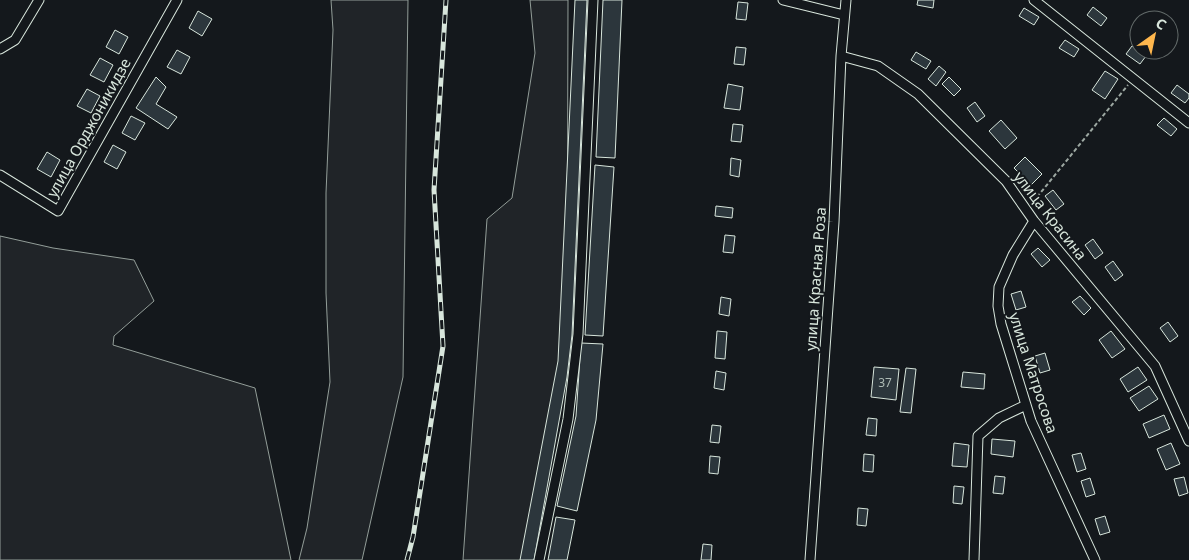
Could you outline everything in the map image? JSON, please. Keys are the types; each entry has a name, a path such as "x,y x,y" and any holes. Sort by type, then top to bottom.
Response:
{"street":[{"path":"0,49 15,40 39,0"},
{"name":"улица Орджоникидзе","path":"0,175 58,211 177,0"},
{"path":"538,560 568,419 578,334 593,0"},
{"path":"783,0 844,15"},
{"name":"улица Красная Роза","path":"810,560 834,222 841,56 846,0"},
{"path":"1034,0 1189,123"},
{"name":"улица Красина","path":"841,56 878,66 918,94 1006,181 1034,221 1155,366 1189,441"},
{"name":"улица Матросова","path":"1034,221 1013,255 999,287 998,306 1001,324 1031,421 1095,560"},
{"path":"974,560 978,436 999,418 1026,404"}],"path":[{"path":"1026,210 1133,79"}],"shaded area":[{"path":"331,0 408,0 403,377 362,560 299,560 307,528 330,382 326,293 326,193 333,30"},
{"path":"530,0 568,0 567,357 528,560 463,560 487,219 512,198 535,53"},
{"path":"0,236 53,248 134,260 154,301 114,336 113,345 255,388 291,560 0,560"}],"building":[{"path":"575,0 587,0 572,335 567,377 534,560 520,560 558,361"},
{"path":"603,0 622,0 615,158 596,157"},
{"path":"918,0 934,0 933,8 917,5"},
{"path":"738,2 748,3 746,20 736,19"},
{"path":"1093,7 1107,18 1101,26 1087,15"},
{"path":"1024,8 1039,17 1034,25 1019,16"},
{"path":"198,11 212,19 202,36 189,28"},
{"path":"115,30 128,37 119,54 106,47"},
{"path":"1065,40 1079,49 1074,57 1059,48"},
{"path":"736,47 746,48 744,65 734,64"},
{"path":"177,50 190,57 181,74 167,67"},
{"path":"916,52 931,61 926,69 911,60"},
{"path":"100,58 113,65 104,82 90,75"},
{"path":"1134,60 1143,60 1140,64"},
{"path":"939,66 946,72 936,86 928,79"},
{"path":"1105,71 1118,79 1105,99 1092,90"},
{"path":"156,77 166,87 156,104 177,117 168,129 136,108"},
{"path":"949,77 961,89 954,96 942,84"},
{"path":"728,84 743,87 740,110 724,108"},
{"path":"1177,85 1189,94 1189,98 1185,103 1171,93"},
{"path":"87,89 100,96 91,113 77,106"},
{"path":"975,102 985,116 977,122 967,108"},
{"path":"131,116 145,123 135,140 122,133"},
{"path":"1164,118 1177,129 1171,136 1157,125"},
{"path":"1001,120 1017,138 1005,149 989,131"},
{"path":"733,124 743,125 741,142 731,141"},
{"path":"113,145 126,152 117,169 104,162"},
{"path":"47,152 60,160 51,177 37,169"},
{"path":"1025,157 1042,174 1031,185 1014,168"},
{"path":"731,158 741,160 739,177 730,175"},
{"path":"595,165 614,167 603,336 585,335"},
{"path":"1053,190 1064,204 1056,210 1045,196"},
{"path":"716,206 733,208 732,218 715,216"},
{"path":"725,235 735,236 733,253 723,252"},
{"path":"1093,239 1103,253 1095,259 1085,245"},
{"path":"1038,248 1050,260 1042,267 1031,254"},
{"path":"1113,261 1123,275 1115,281 1105,267"},
{"path":"1021,291 1026,307 1016,310 1011,294"},
{"path":"1080,296 1091,308 1084,315 1072,302"},
{"path":"721,297 731,299 729,316 719,314"},
{"path":"1168,322 1178,336 1170,342 1160,328"},
{"path":"717,331 727,332 725,359 715,358"},
{"path":"1111,331 1125,349 1112,358 1099,340"},
{"path":"581,343 603,344 596,420 577,511 557,506 576,416"},
{"path":"1045,353 1050,370 1040,373 1035,356"},
{"path":"874,367 899,369 896,400 871,397"},
{"path":"1138,367 1147,380 1128,392 1120,379"},
{"path":"906,368 916,369 911,413 900,412"},
{"path":"716,371 726,373 724,390 714,388"},
{"path":"963,372 985,374 984,389 961,387"},
{"path":"1149,386 1158,399 1139,411 1130,398"},
{"path":"1164,415 1170,429 1149,438 1143,424"},
{"path":"868,418 877,419 876,436 866,435"},
{"path":"712,425 721,426 719,443 710,442"},
{"path":"992,439 1015,441 1013,457 991,454"},
{"path":"954,443 969,445 967,467 952,466"},
{"path":"1171,443 1180,464 1166,470 1157,449"},
{"path":"1081,453 1086,469 1077,472 1072,455"},
{"path":"864,454 874,455 873,472 863,471"},
{"path":"710,456 720,457 718,474 709,473"},
{"path":"995,476 1005,477 1003,494 993,493"},
{"path":"1184,477 1188,493 1179,496 1174,479"},
{"path":"1090,478 1095,494 1086,497 1081,481"},
{"path":"954,486 964,487 962,504 953,503"},
{"path":"858,508 868,509 866,526 857,525"},
{"path":"1105,516 1110,532 1100,535 1095,519"},
{"path":"556,517 575,520 567,560 548,560"},
{"path":"703,544 712,545 711,560 701,560"}],"railway":[{"path":"407,560 413,537 443,346 434,190 446,0"}]}
